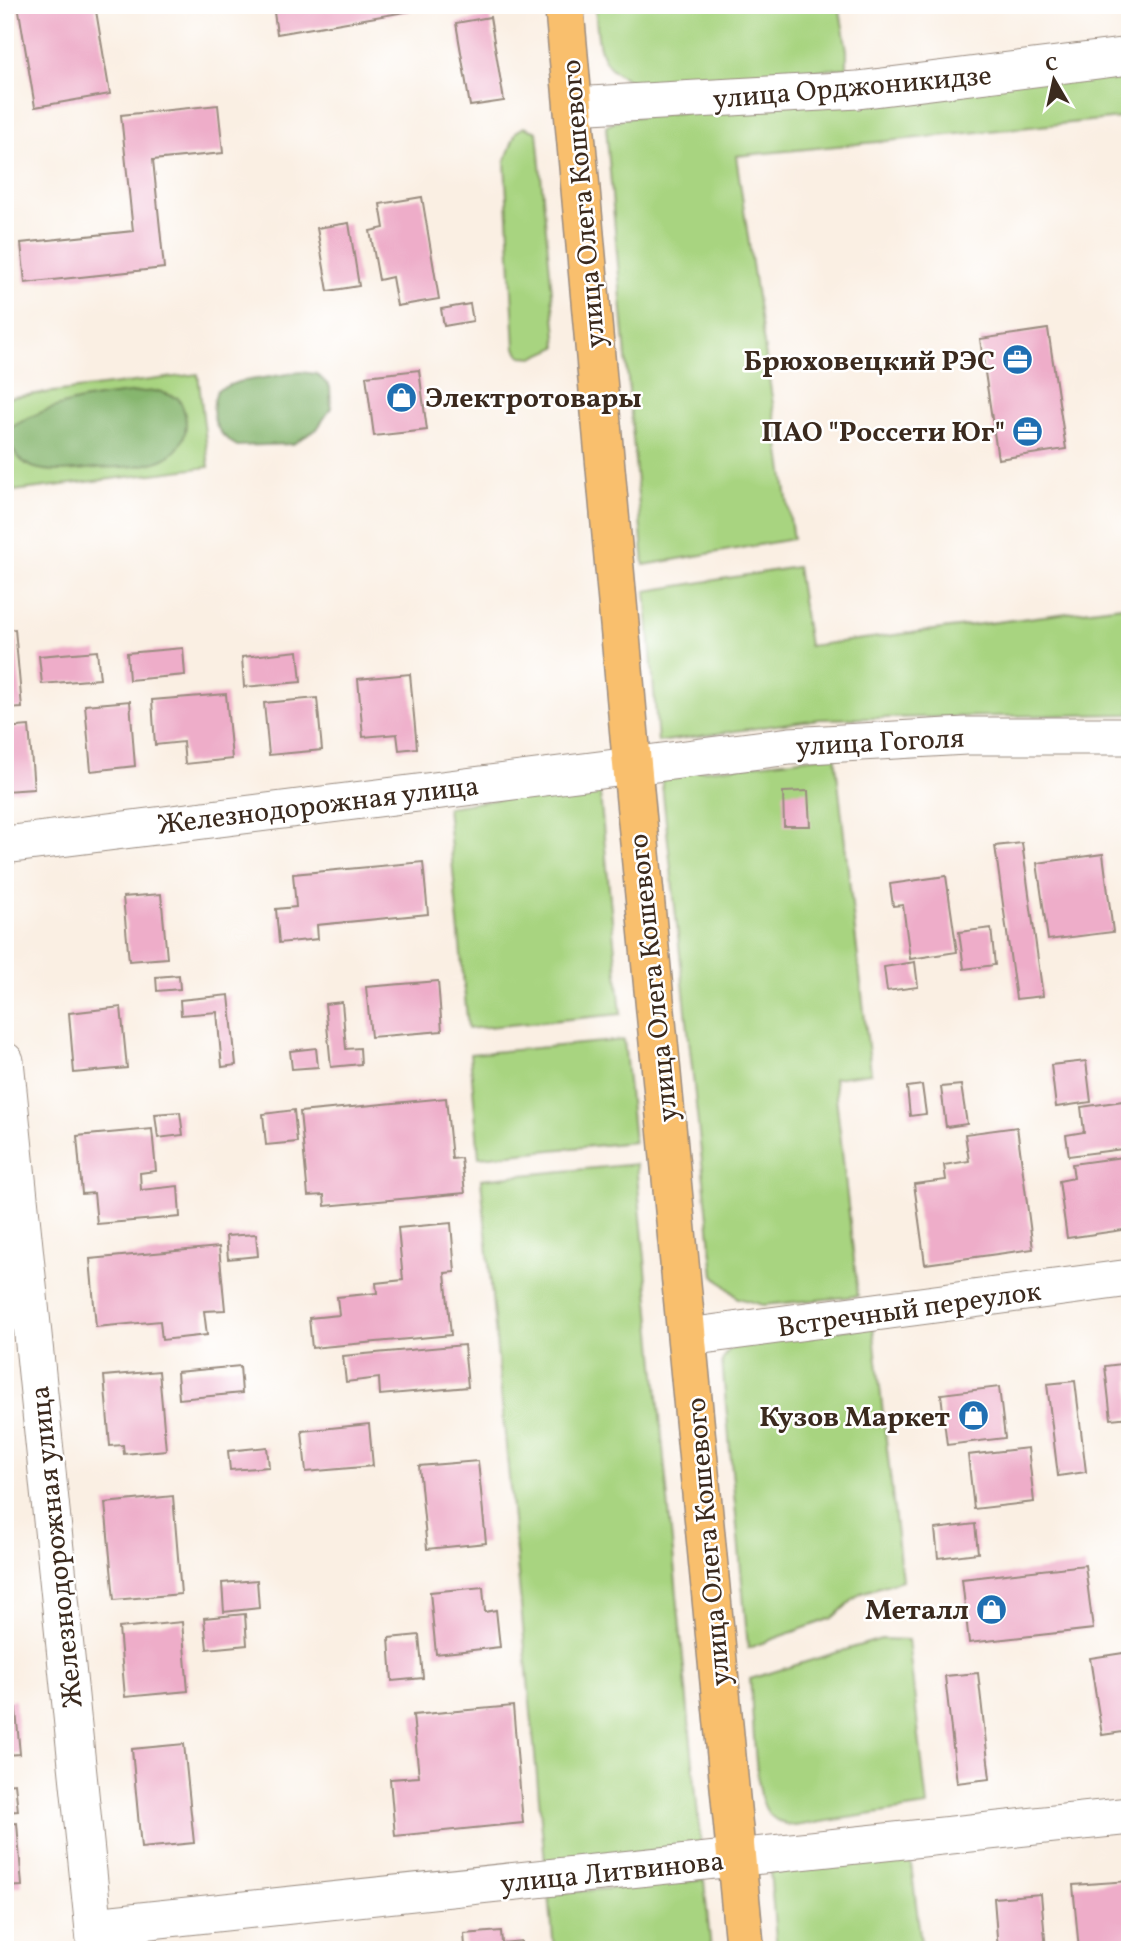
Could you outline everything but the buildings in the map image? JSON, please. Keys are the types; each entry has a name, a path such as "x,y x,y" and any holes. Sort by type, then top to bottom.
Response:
{"main road":[{"name":"улица Олега Кошевого","path":"564,5 632,764 745,1950"}],"street":[{"name":"улица Орджоникидзе","path":"573,106 858,90 1130,56"},
{"name":"улица Гоголя","path":"632,764 873,740 1130,736"},
{"name":"Железнодорожная улица","path":"5,845 632,764"},
{"name":"Железнодорожная улица","path":"5,1061 95,1938"},
{"name":"Встречный переулок","path":"688,1338 1130,1278"},
{"name":"улица Литвинова","path":"95,1938 737,1858 1130,1816"}],"green space":[{"path":"595,5 839,5 847,50 847,68 639,84 614,71 607,63 599,44"},
{"path":"1130,68 1130,117 736,156 793,539 644,565 606,126 624,118"},
{"path":"524,127 537,132 557,347 535,357 521,356 515,348 505,162 516,132"},
{"path":"300,372 317,374 330,387 331,408 317,429 293,444 237,446 218,429 213,415 217,390 238,382"},
{"path":"198,374 209,467 5,492 5,398"},
{"path":"158,391 178,398 186,424 185,433 177,449 161,460 129,467 47,470 26,464 17,456 10,441 9,429 44,411 80,400"},
{"path":"797,567 809,646 1130,605 1130,714 819,719 658,742 646,591"},
{"path":"835,755 871,1073 834,1078 858,1296 763,1305 738,1298 714,1275 661,775"},
{"path":"599,784 621,1014 468,1029 447,807"},
{"path":"624,1040 634,1142 479,1157 470,1054"},
{"path":"636,1164 701,1847 545,1862 481,1179"},
{"path":"873,1326 902,1580 861,1593 832,1618 748,1648 722,1361 728,1351 738,1344"},
{"path":"881,1639 908,1640 927,1806 795,1826 776,1820 767,1811 759,1787 750,1679"},
{"path":"910,1857 922,1950 777,1950 770,1871"},
{"path":"704,1880 711,1950 554,1950 549,1894"}],"place":[{"name":"Брюховецкий РЭС","path":"1018,360"},
{"name":"Электротовары","path":"402,397"},
{"name":"ПАО \"Россети Юг\"","path":"1028,431"},
{"name":"Кузов Маркет","path":"973,1416"},
{"name":"Металл","path":"992,1609"}]}
